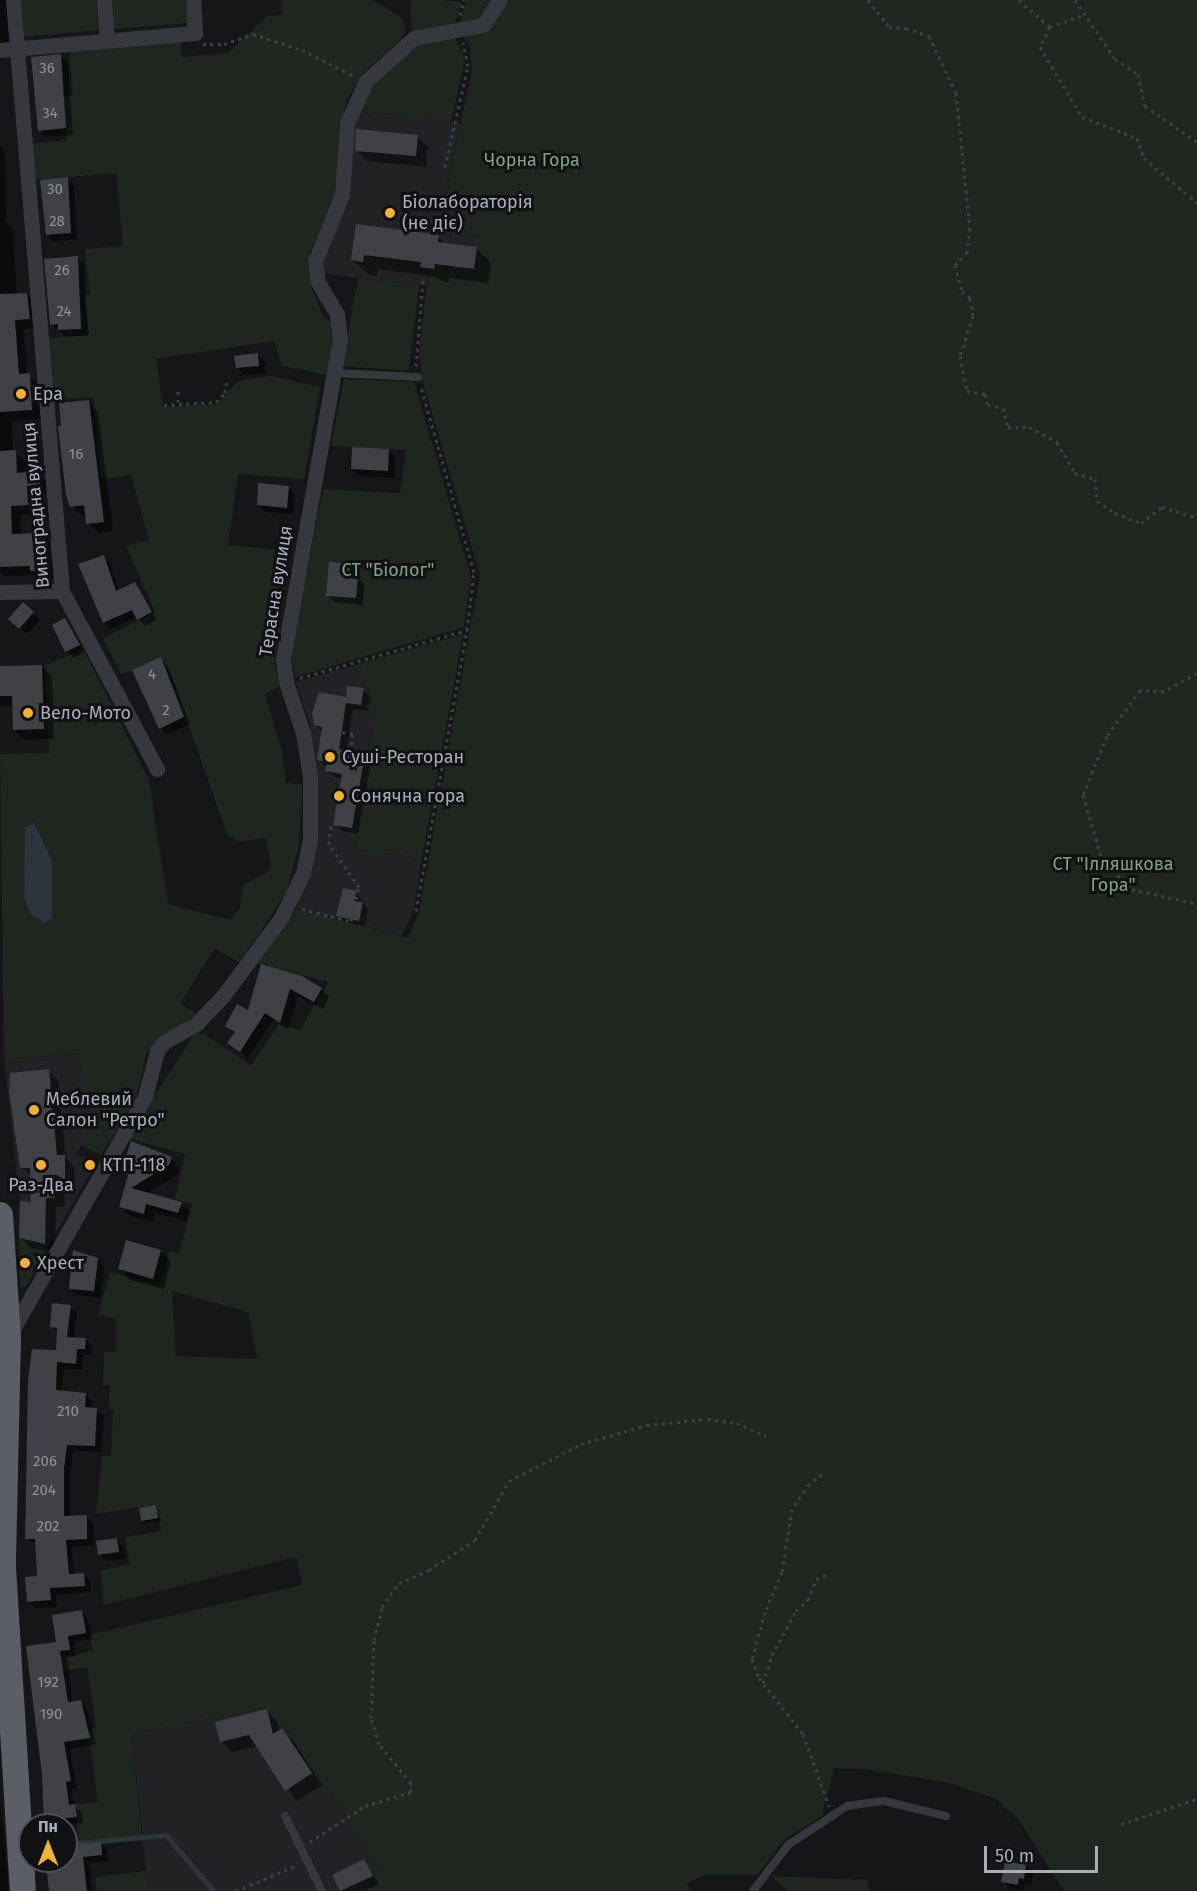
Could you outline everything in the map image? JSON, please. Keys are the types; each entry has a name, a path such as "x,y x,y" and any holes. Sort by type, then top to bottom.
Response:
{"highway":[{"path":"0,1215 8,1338 3,1567 23,1891"}],"street":[{"name":"Виноградна вулиця","path":"13,0 62,591 157,769"},
{"path":"104,0 107,41"},
{"path":"0,50 195,33 194,0"},
{"name":"Терасна вулиця","path":"8,1338 139,1108 157,1051 211,1011 281,918 295,893 307,857 311,800 303,733 286,682 284,659 335,373 340,325 332,303 318,282 315,261 342,195 347,123 366,81 414,38 457,32 483,25 500,0"},
{"path":"0,592 62,591"}],"lane":[{"path":"335,373 418,377"},
{"path":"753,1891 788,1845 829,1821 847,1806 872,1801 946,1816"},
{"path":"285,1816 322,1891"}],"path":[{"path":"445,167 468,66 468,53 457,32 464,0"},
{"path":"868,0 889,27 906,28 929,36 956,93 970,228 967,252 955,265 962,291 970,298 973,316 960,356 967,391 985,394 988,405 1003,408 1008,427 1029,427 1057,442 1075,473 1095,479 1097,501 1115,513 1141,523 1162,507 1197,518"},
{"path":"1019,0 1050,27"},
{"path":"1075,0 1115,59 1138,74 1145,106 1197,142"},
{"path":"1086,14 1050,27 1040,47 1082,117 1137,138 1144,158 1197,203"},
{"path":"195,33 198,41 212,46 253,33 302,50 366,81"},
{"path":"416,911 467,630 474,572 418,377 415,354 423,280"},
{"path":"164,405 178,402 216,402 225,393 227,379"},
{"path":"178,389 178,402"},
{"path":"286,682 467,630"},
{"path":"1197,673 1164,691 1140,690 1107,736 1083,795 1102,859 1132,889 1197,904"},
{"path":"335,731 353,734 350,751"},
{"path":"297,908 351,921 359,887 329,844 331,824"},
{"path":"301,1848 365,1806 411,1792 411,1783 379,1744 371,1718 374,1640 382,1607 399,1583 429,1570 475,1540 509,1481 582,1444 647,1425 708,1419 737,1423 766,1436"},
{"path":"822,1474 801,1494 788,1522 782,1572 753,1651 753,1668 803,1734 823,1783 829,1821"},
{"path":"763,1683 772,1655 792,1618 808,1600 816,1579 829,1574"},
{"path":"1121,1824 1197,1799"},
{"path":"236,1891 307,1861"}],"shaded area":[{"name":"Біолабораторія (не діє)","path":"355,110 460,123 438,229 481,235 475,280 428,274 426,286 318,273"},
{"name":"Сонячна гора","path":"359,664 375,709 353,834 356,850 422,858 413,911 402,936 296,909 313,861 318,810 310,724 296,682"},
{"path":"34,823 52,861 52,918 45,923 31,915 24,897 25,827"},
{"path":"80,1053 90,1129 76,1155 89,1158 83,1169 90,1173 49,1245 19,1238 20,1201 4,1060"},
{"path":"267,1708 285,1725 386,1875 353,1891 148,1891 132,1734"}],"green space":[{"path":"21,0 97,0 99,30 24,37"},
{"path":"112,0 186,0 188,23 114,29"},
{"path":"281,0 372,0 401,17 405,30 399,42 364,72 347,99 340,132 337,192 310,252 311,286 322,314 335,328 327,375 282,366 274,341 156,359 163,407 217,404 238,381 271,376 320,387 304,479 238,474 228,545 291,551 275,660 279,687 265,694 282,751 286,783 302,784 299,845 287,890 239,962 215,948 180,1003 196,1014 147,1052 135,1103 101,1155 81,1145 90,1129 79,1053 4,1060 0,754 49,753 45,665 84,650 149,780 168,904 230,920 240,908 243,885 268,872 271,865 265,837 240,842 227,834 190,729 173,692 177,690 161,657 121,675 103,638 155,612 126,546 149,540 131,475 101,479 93,397 53,400 48,338 89,335 85,295 90,294 85,249 123,246 116,173 35,180 33,143 68,140 63,97 73,96 69,50 180,40 182,57 228,53 267,16 282,15"},
{"path":"410,0 462,2 455,24 412,33"},
{"path":"466,0 496,0 483,19 459,25"},
{"path":"503,0 1197,0 1197,1891 1064,1891 1019,1820 996,1799 950,1783 864,1769 834,1768 822,1816 785,1839 757,1875 704,1875 687,1884 691,1891 353,1891 385,1874 285,1725 266,1708 132,1734 142,1837 79,1844 78,1813 76,1813 75,1804 98,1802 88,1730 96,1728 87,1667 63,1671 61,1657 93,1651 89,1635 302,1585 296,1557 104,1605 100,1571 130,1564 125,1537 161,1531 156,1505 96,1514 102,1456 111,1456 113,1409 109,1409 110,1385 103,1385 104,1352 116,1352 116,1319 98,1314 110,1272 160,1286 170,1251 179,1253 192,1204 175,1199 185,1154 128,1138 195,1033 204,1034 251,1065 279,1024 300,1030 328,982 257,963 296,909 408,938 419,912 480,575 422,379 419,351 428,274 475,279 481,235 438,229 472,70 470,46 463,36","holes":["172,1291 248,1312 257,1359 176,1356"]},
{"path":"455,36 465,60 451,122 355,110 368,86 412,44"},
{"path":"358,278 419,285 409,371 342,366"},
{"name":"СТ \"Біолог\"","path":"344,379 414,382 471,577 464,627 295,677 291,652 323,489 400,493 406,450 331,446"},
{"path":"463,634 422,858 356,850 353,834 375,709 359,664"},
{"path":"19,1238 49,1245 25,1288 20,1287"},
{"path":"146,1871 148,1891 97,1891 95,1877"},
{"path":"771,1876 868,1880 869,1891 788,1891"}],"building":[{"path":"61,54 66,128 38,131 31,57"},
{"path":"356,129 418,135 416,156 355,151"},
{"path":"68,177 71,233 46,235 40,180"},
{"path":"356,224 439,235 438,242 477,247 474,269 435,264 434,269 420,267 421,262 364,255 363,262 351,260"},
{"path":"78,256 81,329 58,330 58,324 50,325 44,259"},
{"path":"27,293 30,319 15,320 19,374 30,373 32,410 0,412 0,294"},
{"path":"258,353 259,366 236,368 234,356"},
{"path":"89,400 104,522 86,524 84,505 70,507 66,495 58,426 61,426 59,403"},
{"path":"352,447 389,449 388,471 351,469"},
{"path":"16,450 17,473 38,471 40,484 27,486 28,505 11,506 12,534 41,533 45,570 30,571 30,566 0,567 0,451"},
{"path":"258,483 289,486 287,508 257,505"},
{"path":"104,555 116,591 135,582 152,612 137,620 132,610 103,623 78,564"},
{"path":"329,562 351,564 350,574 358,575 356,598 326,596"},
{"path":"23,602 34,612 19,629 8,619"},
{"path":"65,618 80,645 65,652 52,625"},
{"path":"161,657 184,717 159,729 132,670"},
{"name":"Вело-Мото","path":"42,665 44,729 13,730 12,696 0,696 0,666"},
{"path":"347,686 364,688 361,705 346,703 339,749 365,754 352,828 333,825 342,774 325,771 327,762 317,760 322,727 314,725 312,713 319,692 346,697"},
{"path":"343,888 357,891 354,901 363,902 359,921 336,916"},
{"path":"261,964 302,976 322,988 314,1002 290,989 280,1023 265,1013 240,1052 227,1043 235,1032 225,1026 237,1004 248,1010"},
{"path":"49,1069 57,1155 65,1155 65,1180 55,1174 55,1198 46,1198 45,1244 19,1238 20,1201 31,1202 30,1168 20,1168 9,1091 10,1073"},
{"path":"131,1141 172,1157 169,1165 131,1188 182,1202 178,1213 146,1204 144,1214 119,1207 128,1175 121,1173"},
{"path":"126,1240 161,1250 153,1279 118,1269"},
{"path":"73,1250 98,1258 94,1291 69,1289"},
{"path":"52,1303 71,1305 67,1337 86,1338 85,1349 77,1349 76,1364 57,1362 56,1390 86,1393 85,1407 97,1408 95,1446 67,1445 64,1469 64,1516 87,1515 87,1539 66,1540 69,1574 84,1573 85,1586 50,1588 51,1600 27,1602 25,1577 37,1576 35,1539 25,1539 28,1381 32,1349 56,1350 57,1328 50,1327"},
{"path":"156,1505 158,1518 141,1521 139,1508"},
{"path":"117,1538 119,1552 98,1555 96,1541"},
{"path":"82,1610 86,1633 68,1636 70,1650 60,1651 68,1702 81,1700 90,1738 64,1742 71,1781 66,1782 69,1805 75,1804 76,1813 44,1813 42,1775 26,1646 56,1642 52,1615"},
{"path":"267,1709 273,1734 282,1728 312,1773 285,1791 249,1735 220,1742 215,1722"},
{"path":"101,1842 102,1855 83,1857 87,1891 49,1891 47,1873 78,1873 78,1845"},
{"path":"364,1859 373,1876 340,1891 332,1875"},
{"path":"1005,1861 1026,1865 1024,1879 1019,1878 1018,1885 1001,1882"}],"waterway":[{"path":"78,1843 166,1835 214,1891"}],"place":[{"name":"Біолабораторія (не діє)","path":"390,213"},
{"name":"Ера","path":"21,394"},
{"name":"Вело-Мото","path":"28,713"},
{"name":"Суші-Ресторан","path":"330,757"},
{"name":"Сонячна гора","path":"339,796"},
{"name":"Меблевий Салон \"Ретро\"","path":"34,1110"},
{"name":"Раз-Два","path":"41,1165"},
{"name":"КТП-118","path":"90,1165"},
{"name":"Хрест","path":"25,1263"}],"park label":[{"name":"Чорна Гора","path":"532,160"},
{"name":"СТ \"Ілляшкова Гора\"","path":"1113,875"}]}
